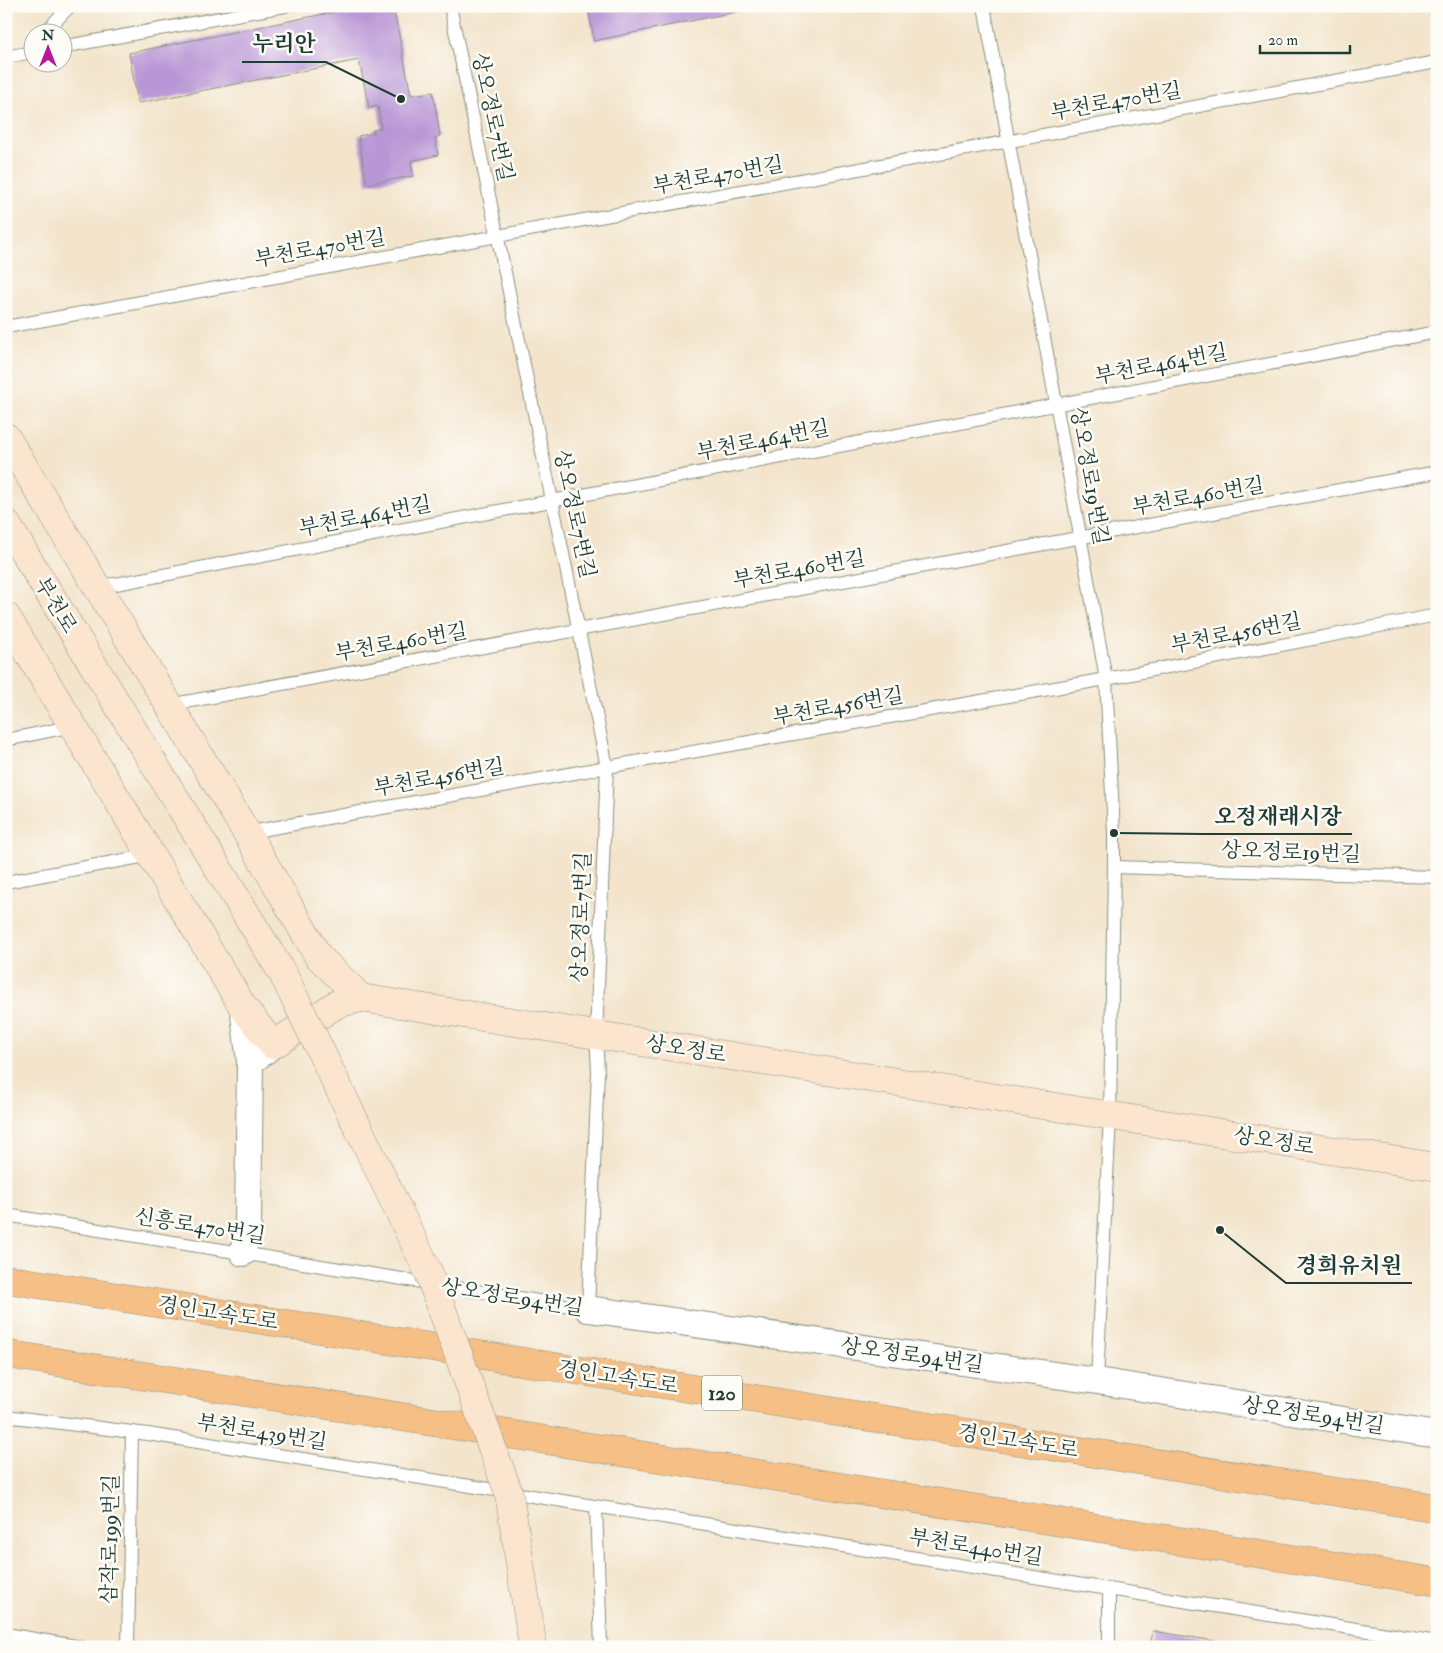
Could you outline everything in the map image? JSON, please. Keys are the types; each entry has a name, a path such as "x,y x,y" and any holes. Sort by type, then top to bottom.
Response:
{"highway":[{"name":"경인고속도로","path":"6,1279 1437,1508"},
{"path":"6,1354 1437,1582"}],"street":[{"path":"6,437 245,830 318,956 361,998"},
{"name":"부천로","path":"6,523 283,974 428,1271 509,1494 533,1647"},
{"path":"6,616 243,1007 273,1045 250,1062"},
{"name":"상오정로","path":"273,1045 337,1004 361,998 1437,1167"},
{"path":"243,1007 250,1062 248,1224 243,1253"},
{"name":"상오정로94번길","path":"588,1309 1097,1381 1437,1435"}],"lane":[{"path":"54,22 70,6"},
{"path":"72,45 285,6"},
{"name":"상오정로7번길","path":"450,6 607,767 596,1035 598,1072 588,1309"},
{"name":"상오정로19번길","path":"984,6 1106,679 1114,833 1110,1116"},
{"path":"6,57 22,54"},
{"name":"부천로470번길","path":"6,327 1437,62"},
{"name":"부천로464번길","path":"96,585 116,584 1437,332"},
{"name":"부천로460번길","path":"169,705 1437,472"},
{"name":"부천로456번길","path":"245,830 256,831 1106,679 1437,615"},
{"path":"6,740 73,726"},
{"path":"6,882 151,855"},
{"name":"상오정로19번길","path":"1114,866 1437,877"},
{"path":"1097,1381 1110,1116"},
{"name":"신흥로470번길","path":"6,1215 388,1277"},
{"name":"상오정로94번길","path":"388,1277 588,1309"},
{"name":"부천로439번길","path":"6,1416 132,1432 510,1492"},
{"name":"삼작로199번길","path":"128,1647 132,1432"},
{"name":"부천로440번길","path":"510,1492 1437,1642"},
{"path":"596,1506 601,1647"},
{"path":"1109,1589 1109,1647"},
{"path":"6,1634 81,1647"}],"building":[{"path":"364,6 393,6 411,95 433,92 440,136 435,138 438,155 411,161 413,176 367,184 358,136 374,133 373,130 381,128 378,106 369,108 359,60 138,103 129,53"},
{"path":"588,6 758,6 758,7 594,41"},
{"path":"1153,1631 1246,1646 1246,1647 1150,1647"}],"place":[{"name":"누리안","path":"401,99"},
{"name":"오정재래시장","path":"1114,833"},
{"name":"경희유치원","path":"1220,1230"}]}
